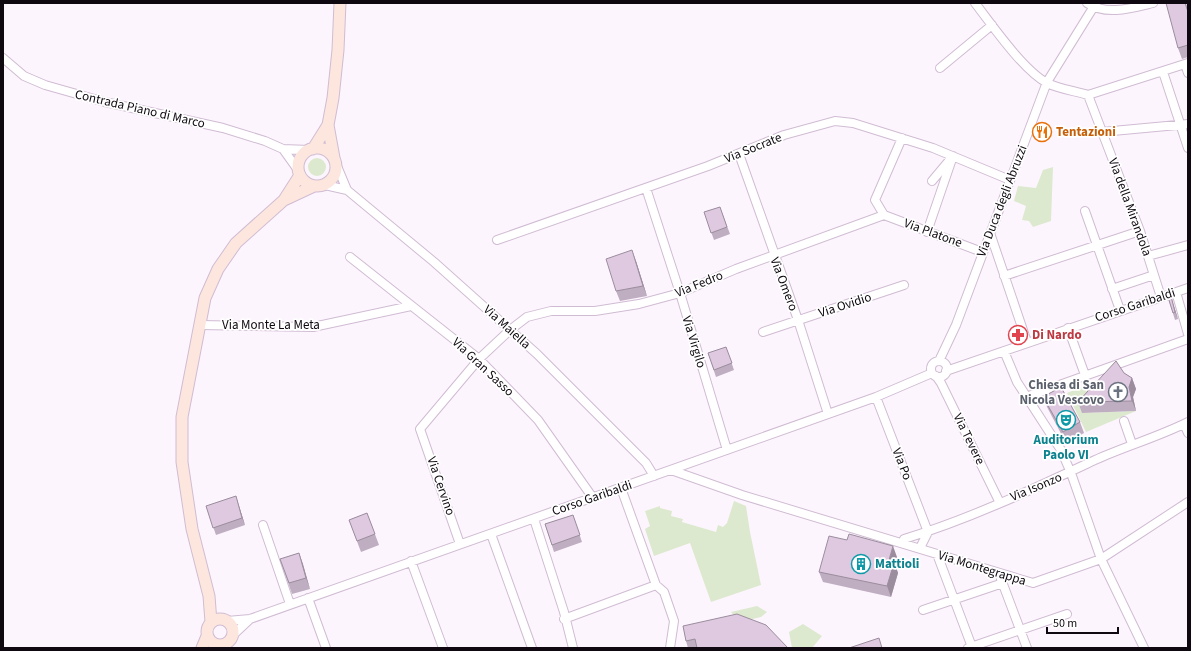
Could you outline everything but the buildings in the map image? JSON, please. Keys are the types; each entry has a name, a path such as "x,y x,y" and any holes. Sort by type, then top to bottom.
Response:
{"street":[{"path":"284,200 320,186 332,179 336,162 328,125 338,58 340,3"},
{"path":"975,3 1017,56 1046,82 1088,95 1187,64 1188,73"},
{"path":"1092,4 1121,10 1153,3"},
{"name":"Via Duca degli Abruzzi","path":"939,361 956,325 1046,82 1092,4"},
{"path":"940,68 992,25"},
{"name":"Contrada Piano di Marco","path":"3,58 24,76 45,86 105,102 223,128 265,141 283,149"},
{"path":"1163,72 1185,125 1188,148"},
{"name":"Via della Mirandola","path":"1088,95 1140,231 1161,297"},
{"name":"Via Socrate","path":"497,240 739,154 784,135 835,121 853,123 902,138 953,156 1010,180"},
{"path":"202,648 219,643 232,627 219,621 209,596 192,529 182,462 182,418 205,298 218,269 236,243 284,200 299,173 301,158 311,149 328,125"},
{"path":"1102,132 1185,125"},
{"path":"884,215 875,200 902,138"},
{"path":"283,149 327,150 336,162"},
{"path":"283,149 308,184 320,186"},
{"name":"Via Omero","path":"739,154 798,320 828,414"},
{"path":"932,181 953,156"},
{"path":"927,232 953,156"},
{"name":"Via Maiella","path":"336,162 347,190 434,262 537,354 646,463 654,476"},
{"name":"Via Maiella","path":"320,186 347,190"},
{"name":"Via Virgilo","path":"646,188 680,293 727,450"},
{"path":"1085,212 1120,310"},
{"name":"Via Platone","path":"884,215 982,252"},
{"name":"Via Fedro","path":"420,429 479,360 510,330 527,317 551,311 595,311 639,304 680,293 736,269 774,256 841,229 884,215"},
{"path":"1004,276 1140,231"},
{"path":"990,233 1027,342"},
{"path":"1148,256 1188,245"},
{"name":"Via Gran Sasso","path":"350,257 479,360 538,420 593,498"},
{"path":"1112,289 1154,275"},
{"name":"Via Ovidio","path":"763,332 904,285"},
{"name":"Corso Garibaldi","path":"946,371 1120,310 1188,288"},
{"path":"1176,292 1188,334"},
{"name":"Via Monte La Meta","path":"200,325 313,327 411,306"},
{"path":"1068,328 1085,376"},
{"path":"1026,397 1188,339"},
{"path":"1004,350 1017,382 1061,450 1071,473 1101,558 1144,648"},
{"path":"939,361 945,364 946,371 941,377 934,375 931,366 939,361"},
{"name":"Corso Garibaldi","path":"219,621 250,619 593,498 934,375"},
{"name":"Via Tevere","path":"934,375 942,383 1000,503"},
{"name":"Via Po","path":"876,397 928,532"},
{"path":"1124,421 1132,444"},
{"path":"1186,423 1188,433"},
{"name":"Via Isonzo","path":"903,543 904,539 928,532 1000,503 1071,473 1132,444 1186,423"},
{"name":"Via Cervino","path":"420,429 460,544"},
{"name":"Via Montegrappa","path":"671,470 742,495 1033,583 1101,558 1188,502"},
{"path":"621,488 656,585 664,592 674,621 670,648"},
{"path":"534,519 564,612 564,619 573,648"},
{"path":"263,525 290,604"},
{"path":"920,548 928,532"},
{"path":"491,534 532,648"},
{"path":"937,554 955,599 970,647 1067,614"},
{"path":"411,561 444,648"},
{"path":"1000,574 1027,648"},
{"path":"924,610 1003,583"},
{"path":"564,619 656,585"},
{"path":"308,598 326,648"},
{"name":"Corso Garibaldi","path":"219,643 250,619"},
{"path":"219,621 207,629 219,643"}],"green space":[{"path":"313,158 321,158 326,163 324,174 321,176 313,176 308,171 308,163"},
{"path":"1053,167 1051,221 1033,227 1029,221 1022,220 1026,206 1014,201 1018,186 1036,188 1043,170"},
{"path":"1120,371 1082,413 1136,411 1086,432 1067,393"},
{"path":"734,501 746,506 761,585 711,602 690,543 654,556 645,529 650,526 645,511 660,506 660,508 672,511 671,516 683,519 682,522 716,532 718,525 723,527 727,523"},
{"path":"757,606 767,612 761,617 740,622 731,612"},
{"path":"803,624 822,636 812,648 792,648 789,632"}],"place":[{"name":"Tentazioni","path":"1042,132"},
{"name":"Di Nardo","path":"1018,335"},
{"name":"Chiesa di San Nicola Vescovo","path":"1118,392"},
{"name":"Auditorium Paolo VI","path":"1066,420"},
{"name":"Mattioli","path":"861,564"}]}
